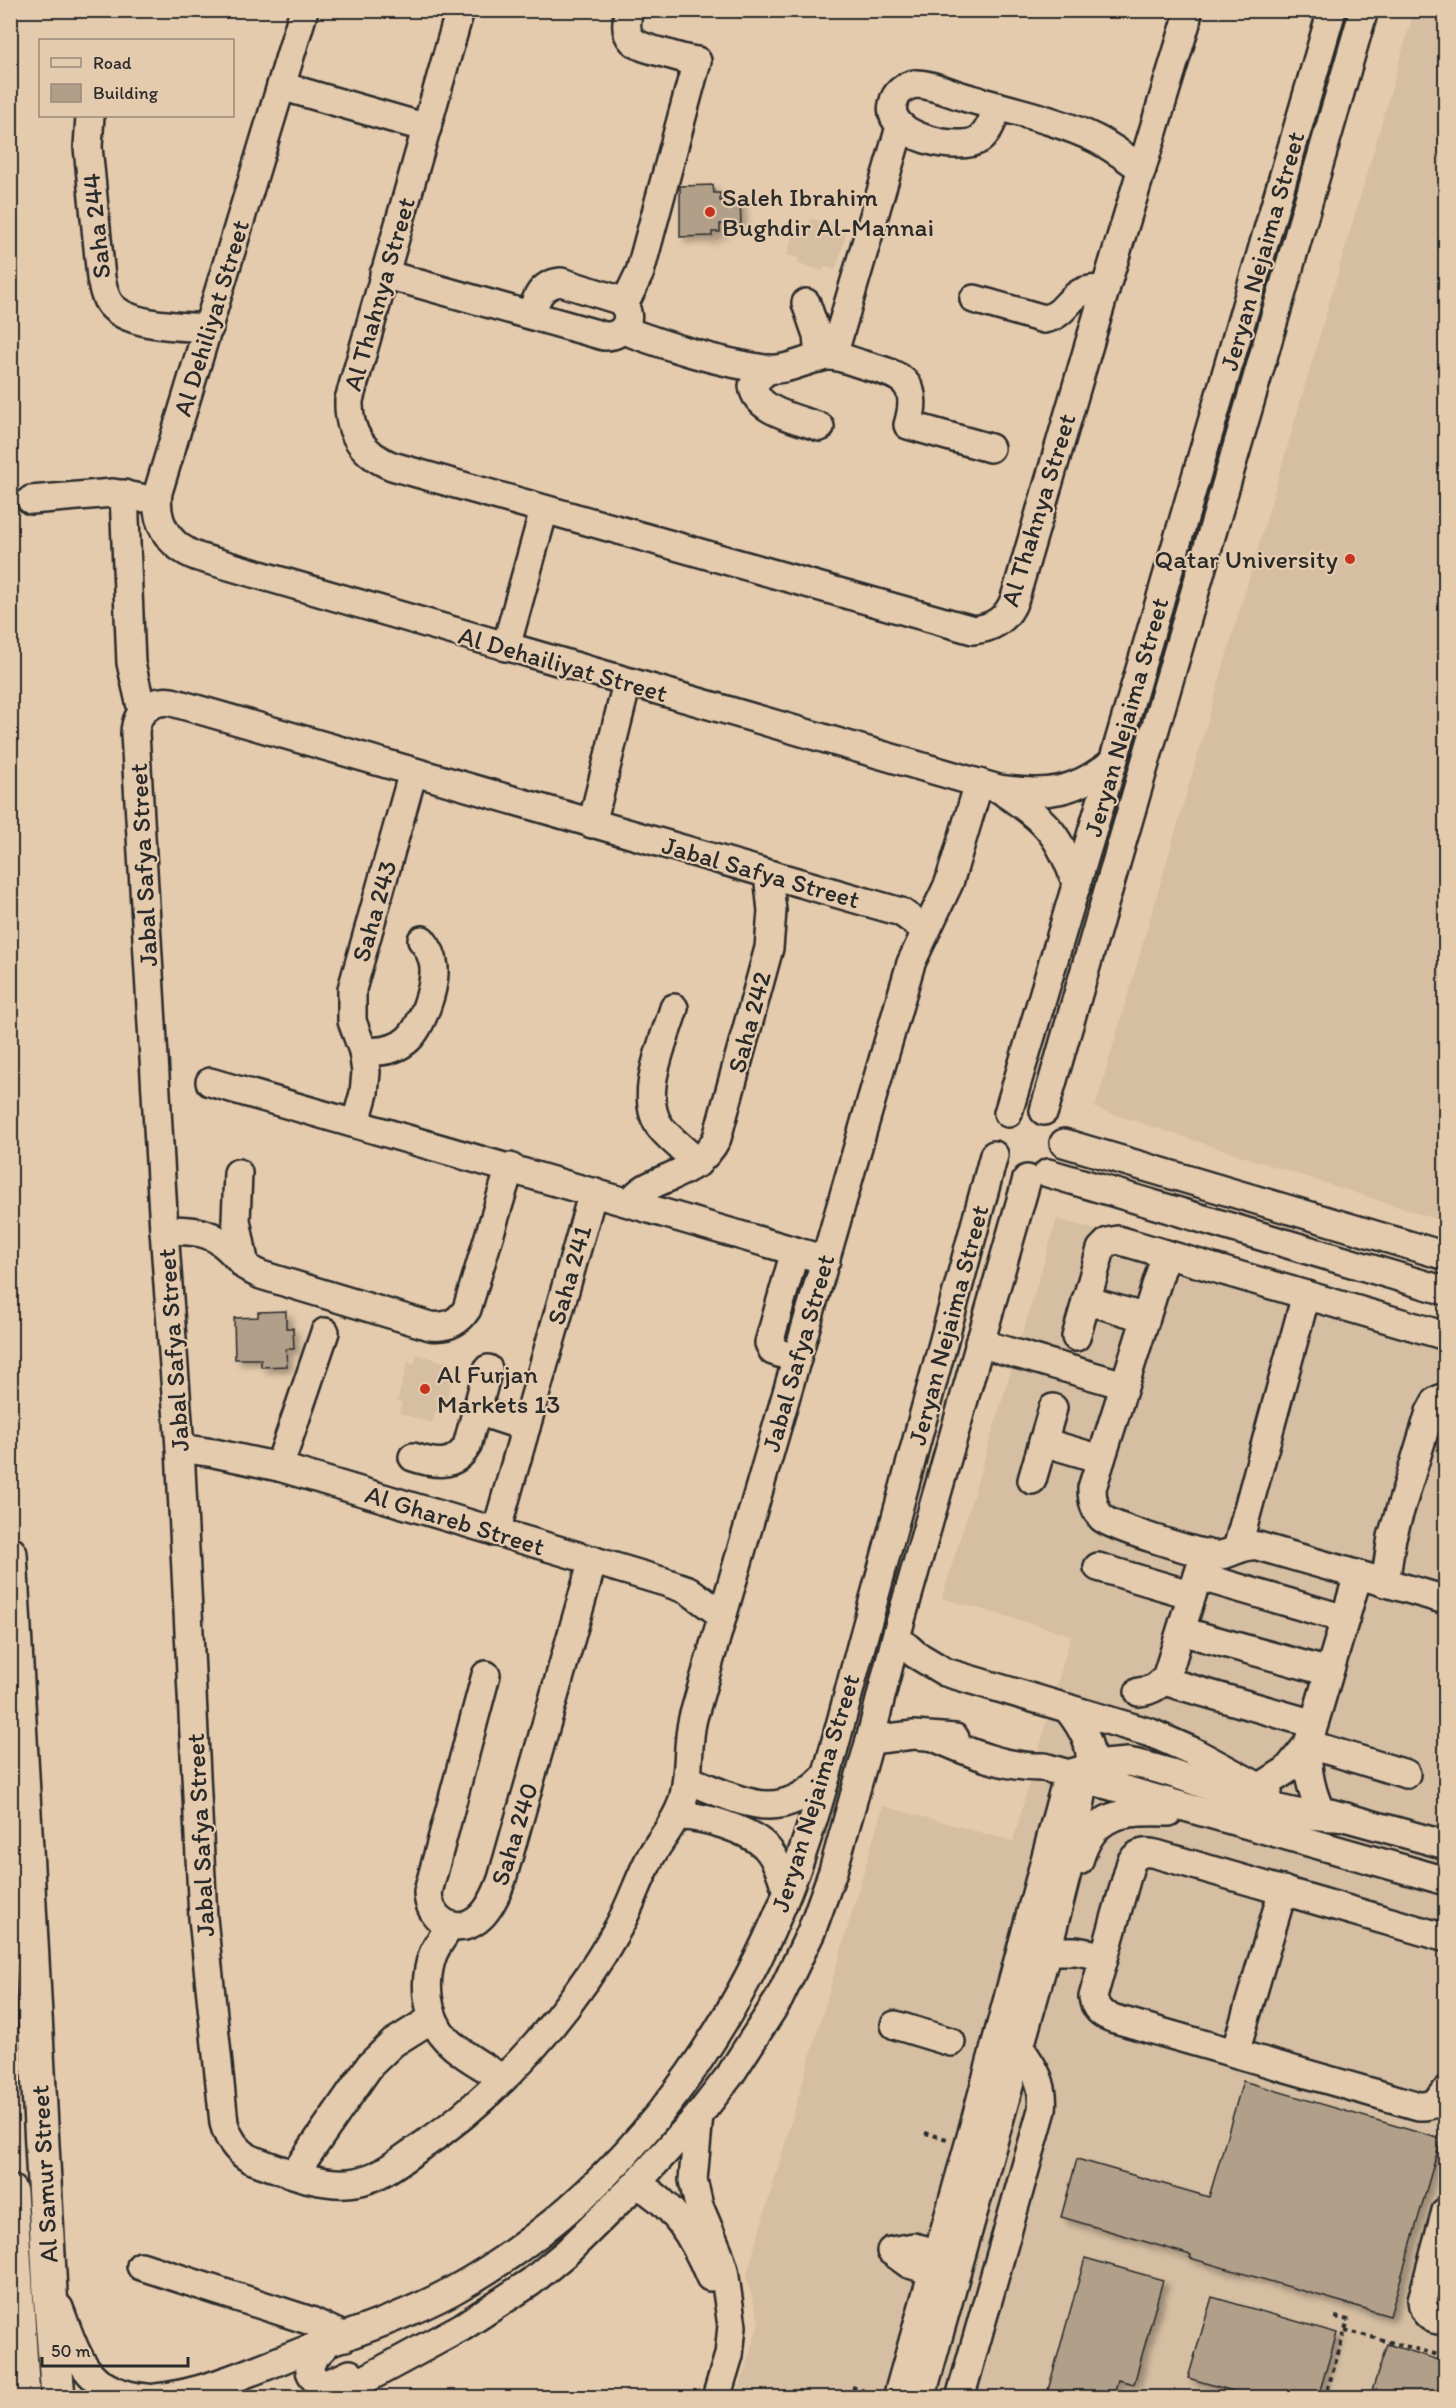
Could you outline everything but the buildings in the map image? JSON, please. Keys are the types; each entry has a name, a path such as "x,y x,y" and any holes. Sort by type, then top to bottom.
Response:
{"main road":[{"name":"Al Samur Street","path":"10,1554 50,2292 58,2397"},
{"path":"10,2192 23,2397"}],"street":[{"name":"Al Dehiliyat Street","path":"156,504 304,10"},
{"name":"Al Thahnya Street","path":"460,10 349,400 351,424 362,446 381,461 392,466 962,629 973,630 993,626 1007,614 1015,598 1188,10"},
{"path":"384,274 611,337 624,318 640,272 697,61 644,48 633,42 627,32 629,10"},
{"name":"Jeryan Nejaima Street","path":"1008,1113 1077,885 1332,10"},
{"name":"Jeryan Nejaima Street","path":"1044,1111 1364,10"},
{"path":"998,107 986,133 980,139 964,145 956,145 915,135 900,127 895,121 892,106 899,92 913,84 921,85 998,107 1079,131 1110,147 1142,169"},
{"path":"281,86 427,128"},
{"name":"Saha 244","path":"90,117 88,147 101,278 106,298 122,314 136,319 209,328"},
{"path":"826,357 900,127"},
{"path":"531,315 543,289 555,283 568,284 613,298 624,318 673,348 769,369 790,367 826,357 890,372 904,380 909,387 914,402 908,425 990,448"},
{"path":"974,299 1044,320 1053,316 1082,291 1090,288 1105,290"},
{"path":"806,303 826,357"},
{"path":"769,369 753,386 754,395 765,406 820,427"},
{"path":"124,494 131,663 142,711"},
{"path":"31,500 124,494 156,504"},
{"name":"Al Dehailiyat Street","path":"156,504 160,524 165,533 171,542 188,554 989,786 1031,793 1060,791 1088,780 1113,762"},
{"path":"506,647 544,510"},
{"path":"592,824 627,683"},
{"name":"Jabal Safya Street","path":"926,930 901,912 172,702 156,702 142,711 138,718 135,733 164,1230 180,1448 203,1918 224,2123 230,2140 250,2158 333,2183 357,2182 385,2171 464,2115 524,2058 591,1973 619,1926 650,1857 676,1816 688,1780 689,1733 911,963 949,883 989,786"},
{"name":"Saha 243","path":"356,1122 366,1083 363,1051 352,1021 352,989 413,772"},
{"name":"Al Dehailiyat Street","path":"989,786 1034,813 1051,829 1062,848 1077,885"},
{"name":"Saha 242","path":"630,1203 641,1191 698,1163 717,1138 769,948 772,911 768,874"},
{"path":"363,1051 385,1051 395,1048 414,1035 420,1026 435,975 433,956 422,940"},
{"path":"674,1008 652,1083 651,1103 662,1129 698,1163"},
{"path":"210,1082 356,1122 826,1260"},
{"path":"1037,1176 1060,1160 1064,1143 1059,1124 1044,1111 1026,1107 1008,1113 996,1127 992,1136 994,1155 1006,1172 1037,1176 1446,1291"},
{"path":"1064,1143 1446,1256"},
{"name":"Jeryan Nejaima Street","path":"156,2397 189,2393 416,2309 497,2264 545,2228 606,2173 670,2102 724,2022 752,1971 787,1892 808,1834 994,1155"},
{"path":"164,1230 212,1236 222,1242 245,1267 261,1275 430,1326 448,1326 456,1322 467,1309 510,1167"},
{"path":"238,1173 237,1220 245,1267"},
{"name":"Jeryan Nejaima Street","path":"325,2397 349,2388 462,2327 531,2282 567,2252 636,2184 699,2115 757,2037 800,1958 830,1881 979,1343 1037,1176"},
{"name":"Saha 241","path":"495,1532 593,1192"},
{"path":"1298,1248 1308,1214"},
{"path":"1076,1337 1099,1254 1108,1242 1118,1240 1446,1336"},
{"path":"795,1251 769,1343 773,1351 797,1359"},
{"path":"1166,1254 1092,1488 1092,1496 1098,1513 1104,1519 1198,1575"},
{"path":"1237,1549 1306,1295"},
{"path":"1086,1300 1146,1317"},
{"path":"279,1467 325,1332"},
{"path":"979,1343 1124,1385"},
{"path":"413,1457 437,1464 452,1461 458,1457 467,1446 488,1370"},
{"path":"1384,1582 1392,1537 1430,1412 1436,1401 1446,1396"},
{"path":"1032,1480 1053,1408"},
{"path":"477,1411 526,1426"},
{"path":"1043,1442 1101,1459"},
{"name":"Al Ghareb Street","path":"180,1448 214,1452 279,1467 677,1585 714,1609 723,1612"},
{"path":"1139,1692 1153,1690 1164,1681 1198,1575 1221,1555 1247,1545 1258,1546 1446,1600"},
{"name":"Saha 240","path":"450,1926 459,1927 476,1921 493,1899 502,1879 592,1560"},
{"path":"1098,1567 1198,1575 1345,1619"},
{"path":"1320,1810 1309,1778 1311,1734 1358,1575"},
{"path":"1181,1631 1329,1672"},
{"path":"896,1637 915,1654 945,1672 1130,1726 1171,1741 1259,1788 1320,1810 1446,1845"},
{"path":"486,1675 428,1892 428,1900 435,1916 450,1926 434,1953 430,1966 428,1996 433,2018 445,2038 453,2046 503,2079"},
{"path":"1164,1681 1311,1734 1407,1774"},
{"path":"921,2397 946,2265 1072,1772 1090,1754 1082,1729 1067,1708"},
{"path":"1259,1788 1287,1770 1311,1734"},
{"path":"870,1740 914,1735 966,1740 995,1746 1208,1814 1446,1881"},
{"path":"1072,1772 1116,1762 1140,1765 1284,1812 1326,1818 1346,1817"},
{"path":"897,2397 946,2265 1020,2048 1070,1861 1072,1772"},
{"path":"688,1780 749,1803 771,1806 802,1797 825,1777"},
{"path":"1055,1920 1071,1888 1088,1838 1105,1821 1115,1815 1138,1811 1208,1814"},
{"path":"676,1816 706,1819 750,1836 764,1845 774,1858 787,1892"},
{"path":"1446,1938 1156,1854 1139,1854 1131,1862 1093,1997 1101,2013 1419,2106 1425,2107 1437,2102 1446,2091"},
{"path":"1236,2053 1283,1890"},
{"path":"1047,1951 1104,1956"},
{"path":"295,2173 370,2065 393,2043 433,2018"},
{"path":"895,2025 951,2042"},
{"path":"960,2397 1042,2110 1040,2080 1020,2048"},
{"path":"699,2115 693,2180 699,2206 724,2270 732,2326 729,2355 716,2397"},
{"path":"636,2184 656,2196 682,2223 700,2252 714,2290 716,2329 697,2397"},
{"path":"1446,2211 1422,2300 1422,2307 1429,2317 1435,2320 1446,2320"},
{"path":"141,2266 327,2326 336,2340 310,2366 313,2377 322,2384 334,2382 412,2344 417,2343 426,2347"},
{"path":"50,2292 58,2307 72,2347 85,2367 113,2390 130,2396 147,2397"}],"path":[{"path":"1326,2397 1348,2320 1335,2317"},
{"path":"1345,2330 1446,2357"},
{"path":"852,2387 886,2397"}],"shaded area":[{"name":"Qatar University","path":"1414,11 1446,11 1445,1222 1095,1108"},
{"path":"810,218 836,226 835,231 846,234 836,270 824,266 823,271 798,264 799,258 787,255 797,221 809,224"},
{"path":"1057,1219 1445,1328 1445,2397 736,2398 759,2322 746,2277 883,1806 1013,1841 1071,1635 942,1598"},
{"name":"Al Furjan Markets 13","path":"417,1354 451,1364 448,1374 453,1376 443,1411 436,1410 432,1423 399,1413 402,1403 397,1401 408,1362 414,1364"}],"place":[{"name":"Saleh Ibrahim Bughdir Al-Mannai","path":"710,212"},
{"name":"Qatar University","path":"1350,559"},
{"name":"Al Furjan Markets 13","path":"425,1389"}]}
